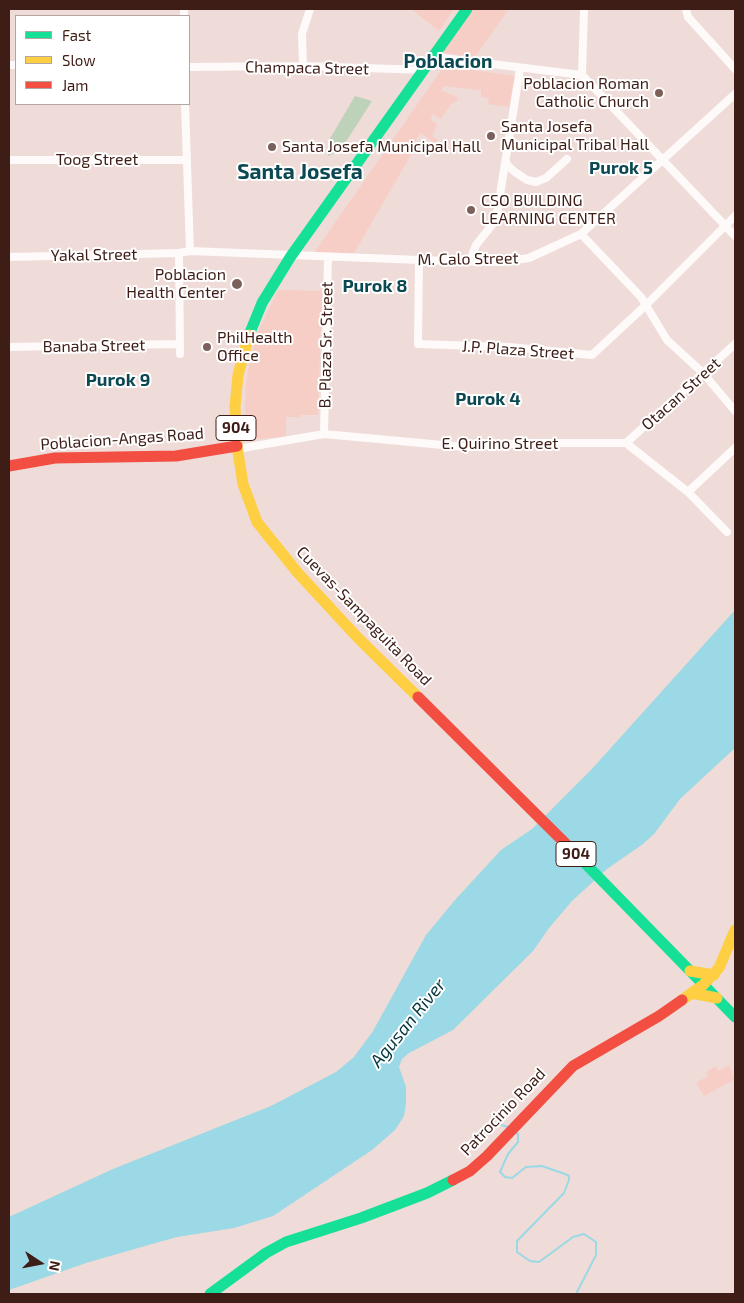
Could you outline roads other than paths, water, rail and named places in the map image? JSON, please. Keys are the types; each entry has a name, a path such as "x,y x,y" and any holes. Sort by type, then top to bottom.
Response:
{"main road":[{"name":"Cuevas-Sampaguita Road","path":"467,9 435,57 291,256 262,303 243,351 236,396 237,448 243,484 253,514 297,572 358,638 527,804 735,1017"},
{"name":"Poblacion-Angas Road","path":"9,466 55,458 176,456 237,448"},
{"name":"Patrocinio Road","path":"210,1294 266,1253 286,1242 369,1215 427,1193 464,1175 487,1156 523,1116 573,1066 659,1016 703,985 713,975 726,955 735,930"},
{"path":"690,972 713,975 716,998 691,993 690,972"}],"street":[{"path":"303,66 302,34 310,9"},
{"path":"582,75 584,9"},
{"path":"686,9 688,17 735,69"},
{"path":"435,57 520,69 582,75 735,236"},
{"name":"Champaca Street","path":"190,67 303,66 425,70"},
{"path":"470,261 476,245 496,220 520,69"},
{"name":"M. Calo Street","path":"291,256 500,262 529,258 581,234 735,94"},
{"path":"184,105 190,251 291,256"},
{"path":"505,159 507,165 515,172 527,180 536,182 546,178 567,159"},
{"name":"Toog Street","path":"9,160 185,160"},
{"name":"J.P. Plaza Street","path":"419,260 418,344 509,346 592,355 646,305 735,216"},
{"path":"581,234 634,289 667,340 704,373 735,411"},
{"name":"Yakal Street","path":"9,257 179,253 190,251"},
{"path":"179,253 180,354"},
{"name":"B. Plaza Sr. Street","path":"324,434 328,257"},
{"name":"Banaba Street","path":"9,347 179,344"},
{"name":"Otacan Street","path":"626,443 735,344"},
{"name":"E. Quirino Street","path":"237,448 324,434 464,447 524,443 626,443"},
{"path":"626,443 688,492 728,532"},
{"path":"688,492 735,448"}],"water":[{"name":"Agusan River","path":"735,610 735,748 680,799 654,834 607,869 572,901 549,928 533,951 453,1030 409,1053 402,1059 399,1067 406,1087 406,1103 404,1116 395,1130 372,1150 273,1216 234,1228 177,1237 152,1244 86,1263 9,1290 9,1217 113,1169 271,1106 336,1072 354,1057 373,1031 426,935 455,900 501,850 532,829 591,770"}],"waterway":[{"path":"469,1146 480,1135 498,1124 508,1127"},
{"path":"514,1131 518,1134 518,1142 508,1154 500,1172 505,1177 512,1178 526,1167 542,1166 569,1176 564,1193 517,1241 517,1252 530,1261 539,1262 573,1237 584,1234 596,1242 596,1255 576,1294"}],"place":[{"name":"Poblacion Roman Catholic Church","path":"659,93"},
{"name":"Santa Josefa Municipal Tribal Hall","path":"491,136"},
{"name":"Santa Josefa Municipal Hall","path":"272,147"},
{"name":"CSO BUILDING LEARNING CENTER","path":"471,210"},
{"name":"Poblacion Health Center","path":"237,284"},
{"name":"PhilHealth Office","path":"207,347"}],"district":[{"name":"Poblacion","path":"448,62"},
{"name":"Purok 5","path":"621,168"},
{"name":"Santa Josefa","path":"300,172"},
{"name":"Purok 8","path":"375,286"},
{"name":"Purok 9","path":"118,380"},
{"name":"Purok 4","path":"488,399"}]}
